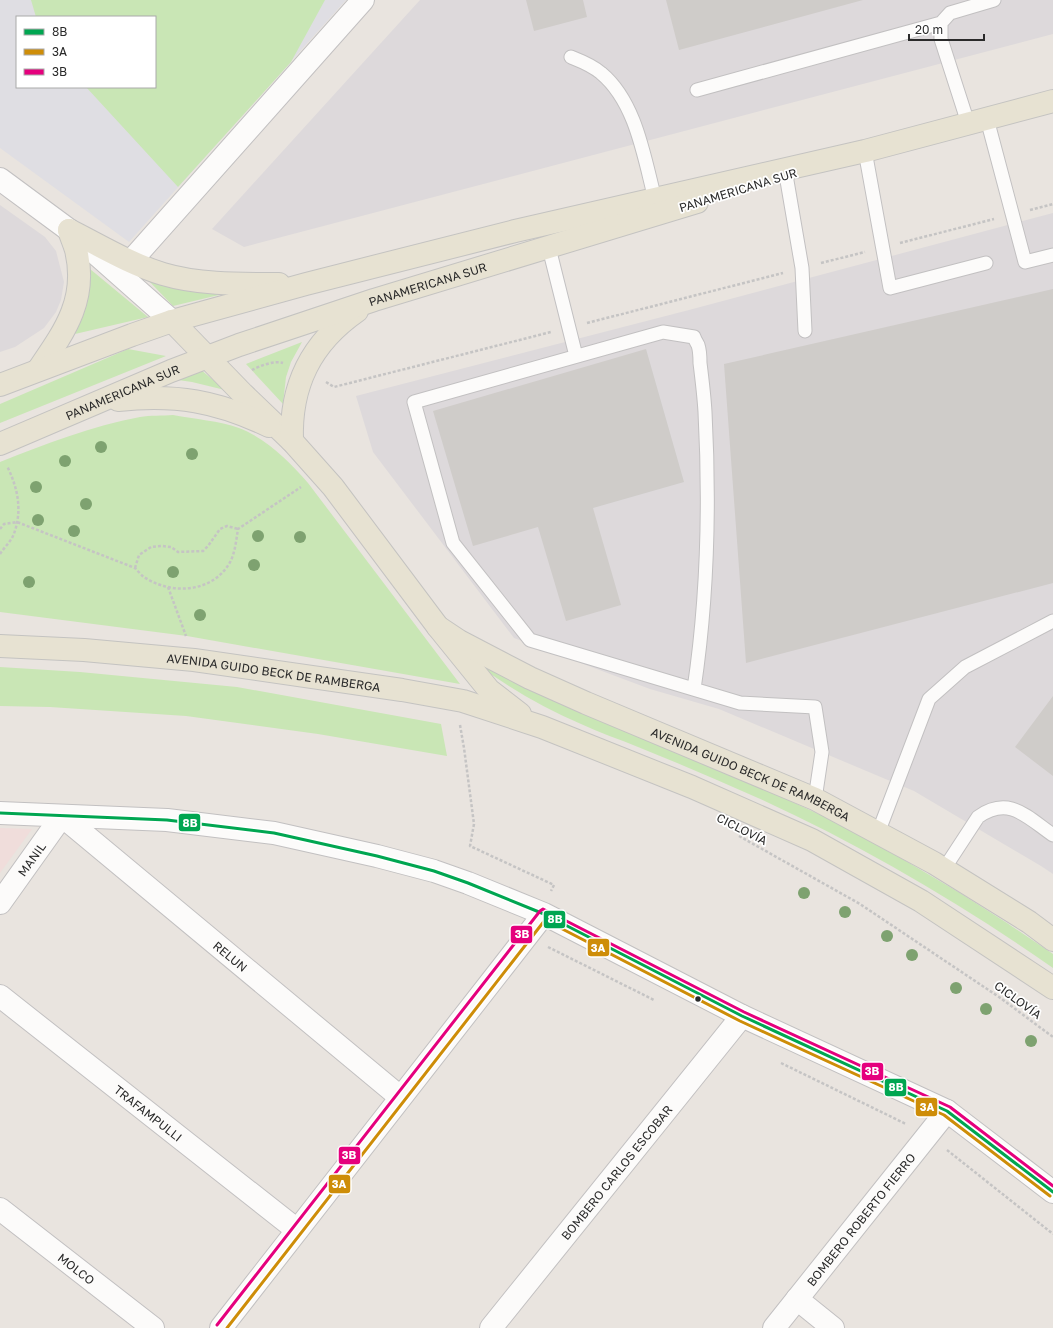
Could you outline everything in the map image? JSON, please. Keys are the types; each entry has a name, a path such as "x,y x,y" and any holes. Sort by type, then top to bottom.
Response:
{"main road":[{"name":"PANAMERICANA SUR","path":"0,385 172,321 306,284 515,231 865,150 1053,101"},
{"name":"PANAMERICANA SUR","path":"2,452 98,402 238,345 374,300 549,248 865,150"},
{"path":"69,230 131,261 163,274 193,280 222,283 306,284"},
{"path":"38,370 63,333 71,317 75,303 79,272 76,250 69,230"},
{"path":"292,441 294,405 298,387 314,353 340,324 374,300"},
{"name":"AVENIDA GUIDO BECK DE RAMBERGA","path":"172,321 292,441 322,474 438,627 489,690 513,709 542,727"},
{"path":"98,402 147,398 171,398 195,401 246,415 270,427 292,441"},
{"name":"AVENIDA GUIDO BECK DE RAMBERGA","path":"438,627 459,641 530,678 586,704 814,799 944,869 1029,922 1053,940"},
{"name":"AVENIDA GUIDO BECK DE RAMBERGA","path":"0,646 84,650 194,660 402,690 463,701 542,727 692,787 812,840 921,900 1053,988"}],"street":[{"path":"131,261 363,0"},
{"path":"0,179 69,230 172,321"},
{"path":"0,813 167,820 281,834 370,854 434,872 500,895 544,914 742,1016 947,1111 1053,1192"},
{"name":"MANIL","path":"0,903 62,816"},
{"name":"RELUN","path":"62,816 400,1098"},
{"path":"221,1328 525,936 544,914"},
{"name":"TRAFAMPULLI","path":"0,996 297,1230"},
{"name":"BOMBERO CARLOS ESCOBAR","path":"493,1327 742,1016"},
{"name":"BOMBERO ROBERTO FIERRO","path":"774,1328 947,1111"},
{"name":"MOLCO","path":"0,1209 153,1328"},
{"path":"797,1299 833,1328"}],"lane":[{"path":"697,90 941,23 950,13 994,0"},
{"path":"941,23 941,38 978,121 1013,214 1025,262 1053,254"},
{"path":"571,57 586,63 601,73 613,85 621,97 635,126 655,198"},
{"path":"865,150 890,288 986,263"},
{"path":"786,175 802,268 805,331"},
{"path":"549,248 576,356"},
{"path":"694,689 704,605 708,514 707,450 699,346 694,338 663,332 414,402 453,542 530,640 740,703 815,708 822,752 814,799"},
{"path":"878,833 929,699 965,667 1053,621"},
{"path":"944,869 978,817 986,811 995,808 1012,809 1019,812 1053,835"}],"path":[{"path":"230,380 260,366 279,362 305,370 334,387 1053,204"},
{"path":"0,554 12,536 20,509 13,478 2,452"},
{"path":"135,568 139,555 151,547 171,547 178,552 203,551 220,529 227,526 238,529 322,474"},
{"path":"0,529 4,524 17,522 135,568 144,577 168,587 195,588 204,586 214,580 229,564 235,550 238,529"},
{"path":"168,587 194,660"},
{"path":"466,726 460,725 474,824 470,846 554,885 544,914"},
{"name":"CICLOVÍA","path":"739,836 860,904 1000,996 1053,1037"},
{"path":"525,936 657,1001"},
{"path":"775,1060 928,1135 1053,1234"}],"shaded area":[{"path":"0,0 346,0 129,242 0,148"},
{"path":"420,0 1053,0 1053,34 244,247 212,229"},
{"path":"0,205 45,237 56,251 64,282 61,300 56,312 44,328 15,347 0,352"},
{"path":"1053,213 1053,874 914,791 719,709 650,689 514,638 373,452 356,396 689,310"},
{"path":"0,828 32,829 0,873"}],"green space":[{"path":"31,0 325,0 291,62 178,187 87,88 156,88 156,16 36,16"},
{"path":"90,269 148,317 75,334 87,302"},
{"path":"148,280 166,286 223,294 173,306"},
{"path":"302,342 291,362 286,377 283,404 246,364"},
{"path":"128,349 166,356 0,423 0,404"},
{"path":"200,369 225,390 178,380"},
{"path":"173,415 215,422 239,428 259,438 277,451 308,483 460,684 187,636 0,612 0,462 51,442 104,425 144,416"},
{"path":"482,659 838,823 960,893 1053,954 1053,968 946,898 872,855 758,798 555,712 506,684 482,668"},
{"path":"0,667 80,672 237,687 441,724 447,756 318,734 186,716 50,707 0,706"}],"building":[{"path":"526,0 583,0 587,17 534,31"},
{"path":"666,0 863,0 679,50"},
{"path":"1053,289 1053,583 746,663 724,364"},
{"path":"646,349 684,482 593,508 621,605 566,621 538,527 473,546 433,411"},
{"path":"1053,696 1053,776 1015,747"}],"transit line":[{"name":"8B","path":"0,813 167,820 274,833 377,856 434,871 468,883 544,914 742,1016 947,1111 1053,1192"},
{"name":"3B","path":"217,1325 543,909 744,1012 950,1107 1053,1186"},
{"name":"3A","path":"227,1328 545,920 740,1021 944,1115 1050,1196"}]}
